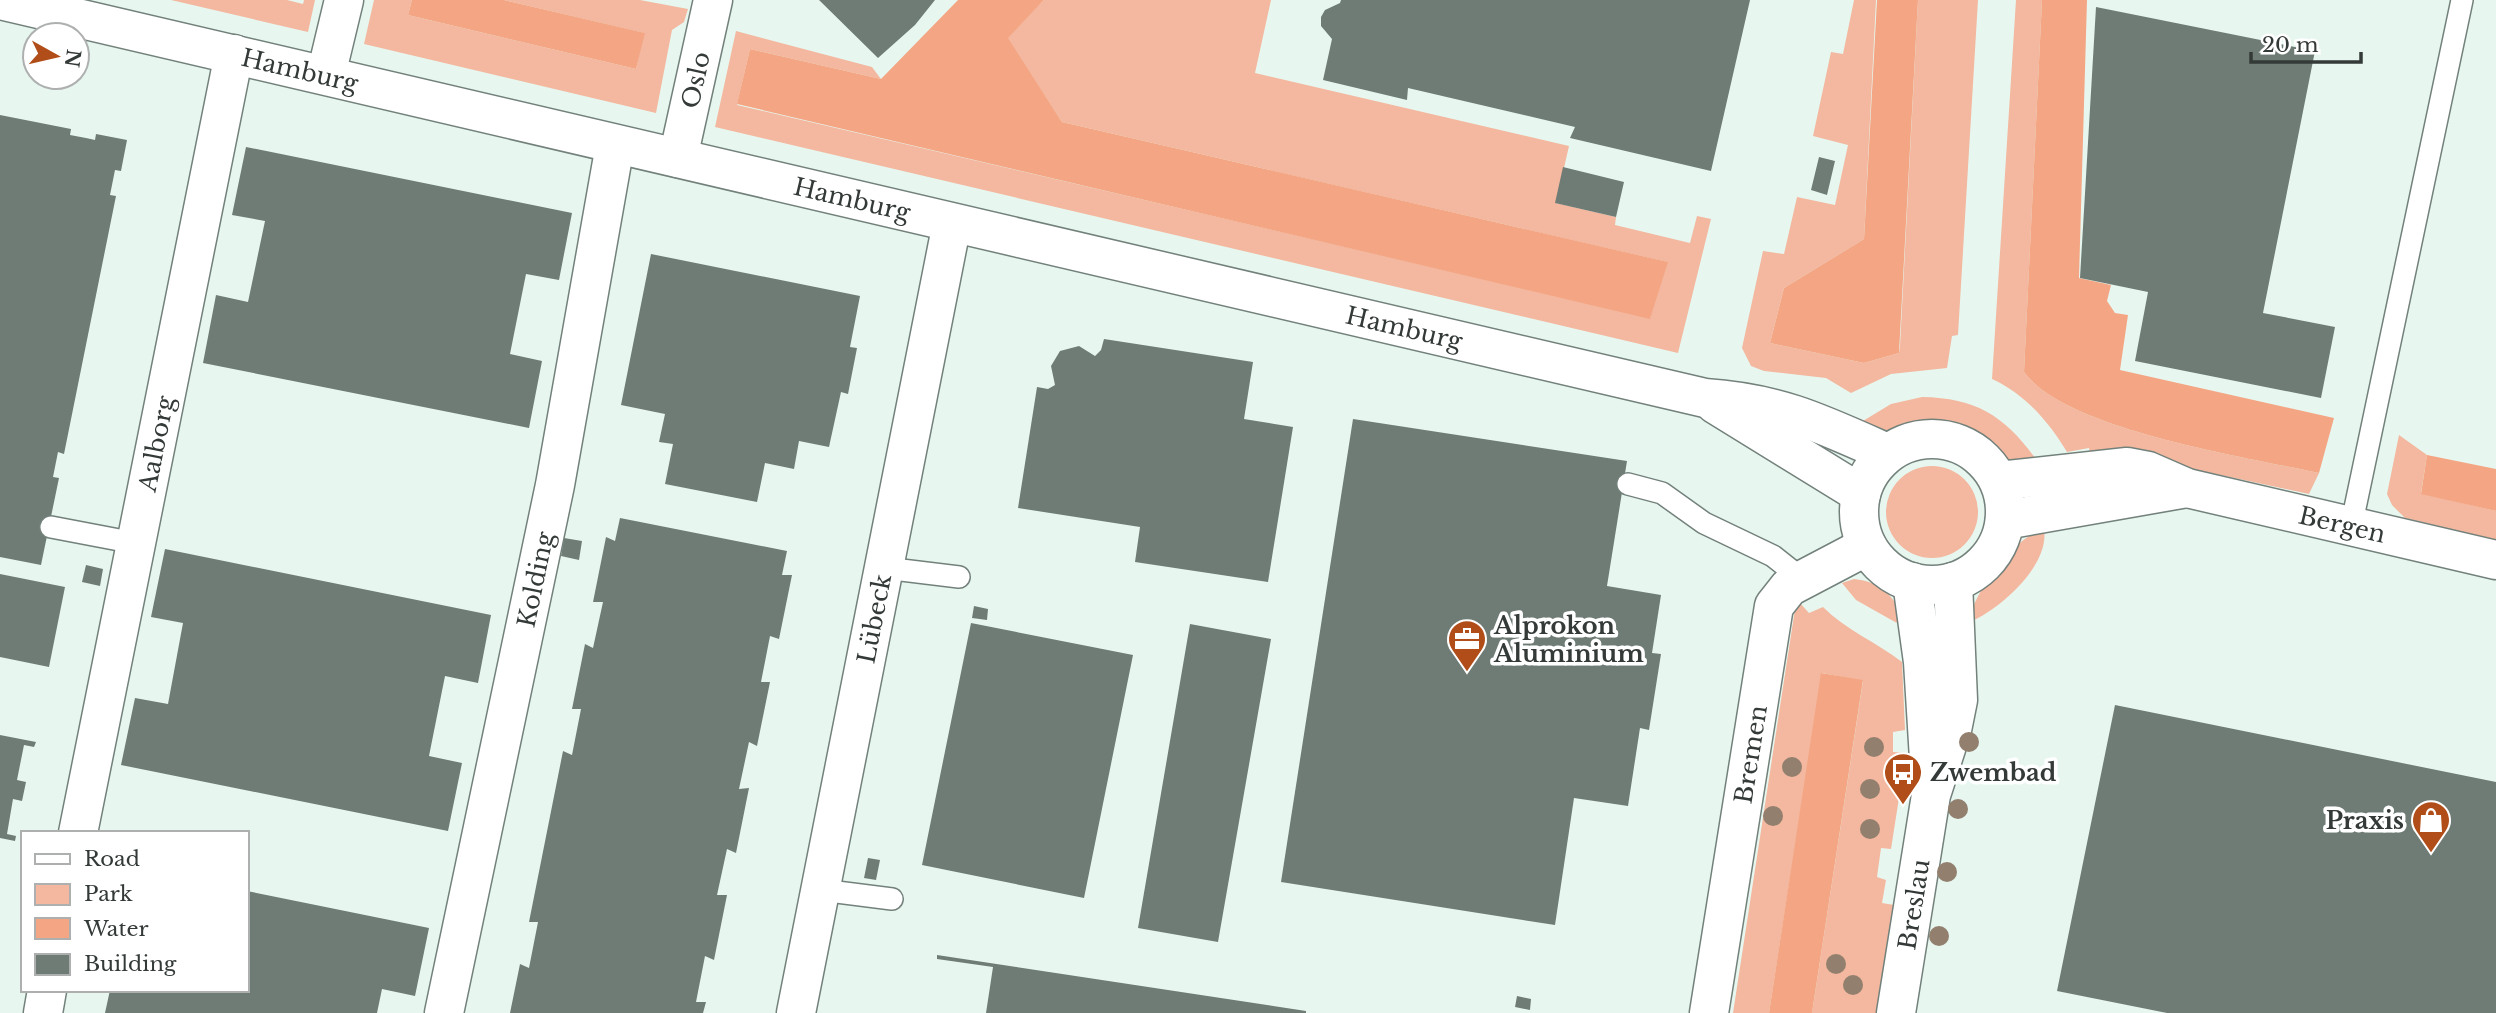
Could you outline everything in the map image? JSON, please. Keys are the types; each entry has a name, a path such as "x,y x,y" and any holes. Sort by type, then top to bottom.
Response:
{"street":[{"name":"Hamburg","path":"0,0 1705,398 1751,401 1801,415 1887,453"},
{"path":"326,75 344,0"},
{"name":"Oslo","path":"678,158 713,0"},
{"name":"Aalborg","path":"78,831 234,54"},
{"name":"Kolding","path":"444,1013 555,485 615,145"},
{"name":"Lübeck","path":"796,1013 952,223"},
{"name":"Hamburg","path":"1705,398 1861,494"},
{"path":"1922,439 1959,443 1975,452 1999,481 2005,520 2002,534 1989,559 1979,568 1953,582 1933,585 1912,582 1894,575 1878,562 1867,546 1858,512 1861,494 1866,479 1887,453 1922,439"},
{"name":"Bergen","path":"1999,481 2127,467 2148,471 2187,488 2496,560"},
{"name":"Bergen","path":"2005,520 2187,488"},
{"name":"Bremen","path":"1709,1013 1774,606 1789,587 1867,546"},
{"name":"Breslau","path":"1912,582 1923,662 1931,795"},
{"name":"Breslau","path":"1896,1013 1931,795 1958,700 1953,582"},
{"path":"43,1013 47,992"}],"lane":[{"path":"2351,527 2462,0"},
{"path":"1628,484 1662,493 1704,523 1773,556 1802,579"},
{"path":"51,527 135,543"},
{"path":"885,568 959,577"},
{"path":"821,890 892,899"}],"green space":[{"path":"171,0 287,0 303,4 304,0 315,0 308,32"},
{"path":"374,0 412,0 408,15 636,69 644,33 504,0 640,0 688,9 684,22 672,30 656,113 364,44"},
{"path":"1044,0 1271,0 1255,73 1569,146 1556,203 1616,217 1615,225 1690,243 1697,216 1711,219 1678,353 715,127 736,31 872,67 881,79 750,49 737,105 1650,318 1667,262 1062,122 1007,38"},
{"path":"1854,0 1876,0 1864,239 1784,288 1770,343 1864,363 1899,353 1918,0 1978,0 1958,335 1952,336 1947,368 1891,374 1851,393 1826,378 1764,371 1751,366 1742,348 1763,251 1784,254 1797,197 1835,205 1848,145 1813,136 1831,52 1843,54"},
{"path":"2016,0 2042,0 2024,372 2046,392 2078,410 2117,425 2205,449 2319,473 2309,494 2132,456 2091,459 2089,448 2067,452 2035,410 2004,385 1992,379"},
{"path":"1922,397 1959,401 1989,413 2014,433 2038,462 2006,461 1976,436 1952,426 1930,424 1879,432 1858,424 1891,404"},
{"path":"2399,435 2427,455 2421,493 2496,511 2496,540 2405,518 2392,505 2387,494"},
{"path":"1923,466 1941,466 1958,473 1971,486 1978,503 1978,521 1971,538 1958,551 1941,558 1923,558 1906,551 1893,538 1886,521 1886,503 1893,486 1906,473"},
{"path":"2044,529 2044,543 2032,571 1996,606 1972,621 1969,619 1979,594 1998,566 2021,542"},
{"path":"1854,579 1872,583 1885,591 1905,619 1900,624 1856,600 1842,583"},
{"path":"1799,602 1809,613 1823,607 1902,662 1905,730 1893,732 1893,752 1906,753 1891,849 1881,848 1877,877 1886,880 1882,903 1894,905 1877,1013 1812,1013 1863,681 1822,673 1769,1013 1733,1013 1795,609"}],"water":[{"path":"412,0 504,0 645,33 636,69 408,15"},
{"path":"958,0 1044,0 1008,38 1062,122 1668,262 1650,319 737,104 750,49 881,79"},
{"path":"1877,0 1918,0 1899,353 1864,363 1770,343 1784,288 1864,239"},
{"path":"2042,0 2087,0 2079,278 2111,285 2107,301 2115,313 2128,315 2120,370 2334,418 2319,473 2205,449 2117,425 2078,410 2046,392 2024,372"},
{"path":"2427,455 2496,469 2496,511 2421,494"},
{"path":"1821,673 1863,680 1812,1013 1769,1013"}],"building":[{"path":"819,0 935,0 915,25 878,58"},
{"path":"1341,0 1750,0 1711,171 1570,138 1575,127 1408,88 1407,100 1323,80 1332,39 1321,26 1321,17 1325,10"},
{"path":"2096,7 2315,51 2263,313 2335,327 2321,398 2135,361 2148,292 2080,278"},
{"path":"0,115 71,129 70,135 95,140 96,134 127,140 121,171 115,170 110,195 116,196 64,454 58,452 53,477 59,478 41,565 0,557"},
{"path":"246,147 572,213 559,280 526,274 510,354 542,361 529,428 203,363 216,295 248,302 265,221 232,215"},
{"path":"1819,157 1835,161 1827,195 1811,190"},
{"path":"1563,167 1624,182 1616,217 1555,203"},
{"path":"651,254 860,296 850,347 857,348 848,394 841,392 829,447 799,441 794,469 765,463 757,502 665,484 673,444 659,442 665,414 621,405"},
{"path":"1104,339 1253,362 1244,419 1293,427 1268,582 1135,562 1140,527 1018,508 1037,387 1048,389 1055,385 1051,366 1060,351 1079,346 1095,356 1101,350"},
{"path":"1353,419 1627,461 1607,586 1661,595 1652,653 1661,654 1649,730 1640,728 1628,806 1574,798 1555,925 1281,882"},
{"path":"620,518 787,551 782,575 792,575 779,639 770,636 761,682 770,682 757,746 749,742 739,789 749,788 736,853 727,849 717,895 727,895 714,960 705,956 696,1002 706,1002 703,1013 510,1013 520,964 529,968 538,922 529,922 563,751 572,755 581,709 572,709 585,644 593,648 603,602 593,602 606,537 615,541"},
{"path":"564,538 582,541 579,560 561,556"},
{"path":"165,549 491,615 478,683 445,676 429,756 462,763 448,831 121,765 135,698 168,704 183,623 151,617"},
{"path":"86,565 103,569 100,586 82,582"},
{"path":"0,574 65,587 49,667 0,657"},
{"path":"974,606 988,609 987,620 972,618"},
{"path":"971,623 1133,655 1084,898 922,865"},
{"path":"1190,624 1271,639 1218,942 1138,928"},
{"path":"2115,705 2496,782 2496,1013 2167,1013 2057,991"},
{"path":"0,735 36,742 34,747 24,745 17,780 26,782 22,801 13,799 7,834 16,836 15,841 0,838"},
{"path":"868,858 880,860 876,880 864,878"},
{"path":"248,891 429,928 415,996 382,989 377,1013 105,1013 110,992 248,992"},
{"path":"937,955 1306,1013 986,1013 993,967 937,959"},
{"path":"1517,996 1531,999 1530,1010 1515,1007"}],"place":[{"name":"Alprokon Aluminium","path":"1467,673"},
{"name":"Zwembad","path":"1903,806"},
{"name":"Praxis","path":"2431,854"}]}
